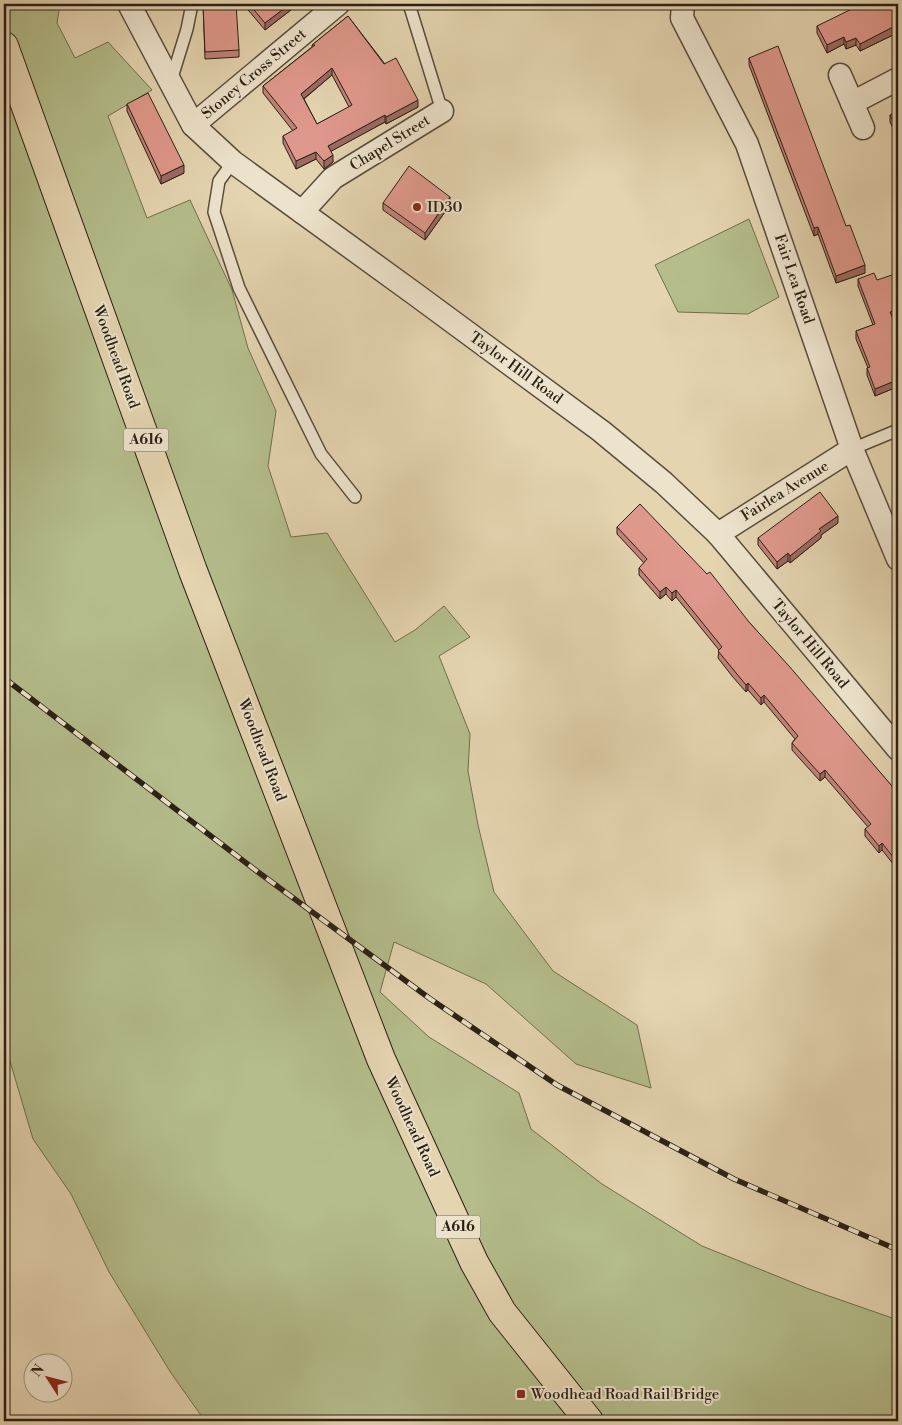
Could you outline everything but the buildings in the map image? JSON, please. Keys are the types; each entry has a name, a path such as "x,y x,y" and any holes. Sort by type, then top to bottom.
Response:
{"main road":[{"name":"Woodhead Road","path":"4,46 193,571 381,1059 474,1262 502,1312 589,1421"}],"street":[{"name":"Taylor Hill Road","path":"129,4 193,125 233,162 423,299 601,431 664,483 718,534 898,748"},
{"name":"Stoney Cross Street","path":"193,125 338,4"},
{"name":"Fair Lea Road","path":"683,4 682,18 748,144 852,448 898,559"},
{"path":"840,75 864,128"},
{"path":"852,103 898,80"},
{"name":"Chapel Street","path":"302,212 333,178 442,111"},
{"name":"Fairlea Avenue","path":"718,534 852,448"}],"lane":[{"path":"170,83 187,29 192,4"},
{"name":"Chapel Street","path":"409,4 442,111"},
{"path":"233,162 218,181 214,212 240,288 321,454 355,497"},
{"path":"852,448 898,430"}],"green space":[{"path":"4,4 60,4 57,23 75,58 108,42 152,90 108,116 147,218 190,200 232,290 248,348 276,411 268,466 291,537 327,533 395,642 415,630 444,606 470,637 439,656 470,734 468,771 478,825 494,892 553,971 637,1025 651,1088 576,1064 486,984 394,942 380,992 429,1037 519,1093 531,1129 602,1184 702,1246 809,1289 898,1320 898,1421 205,1421 171,1373 109,1272 71,1194 33,1139 4,1041"},
{"path":"749,219 779,297 748,314 678,312 655,265"}],"railway":[{"path":"4,678 258,872 429,998 557,1085 734,1179 898,1250"}],"place":[{"name":"ID30","path":"417,207"},
{"name":"Woodhead Road Rail Bridge","path":"521,1394"}]}
